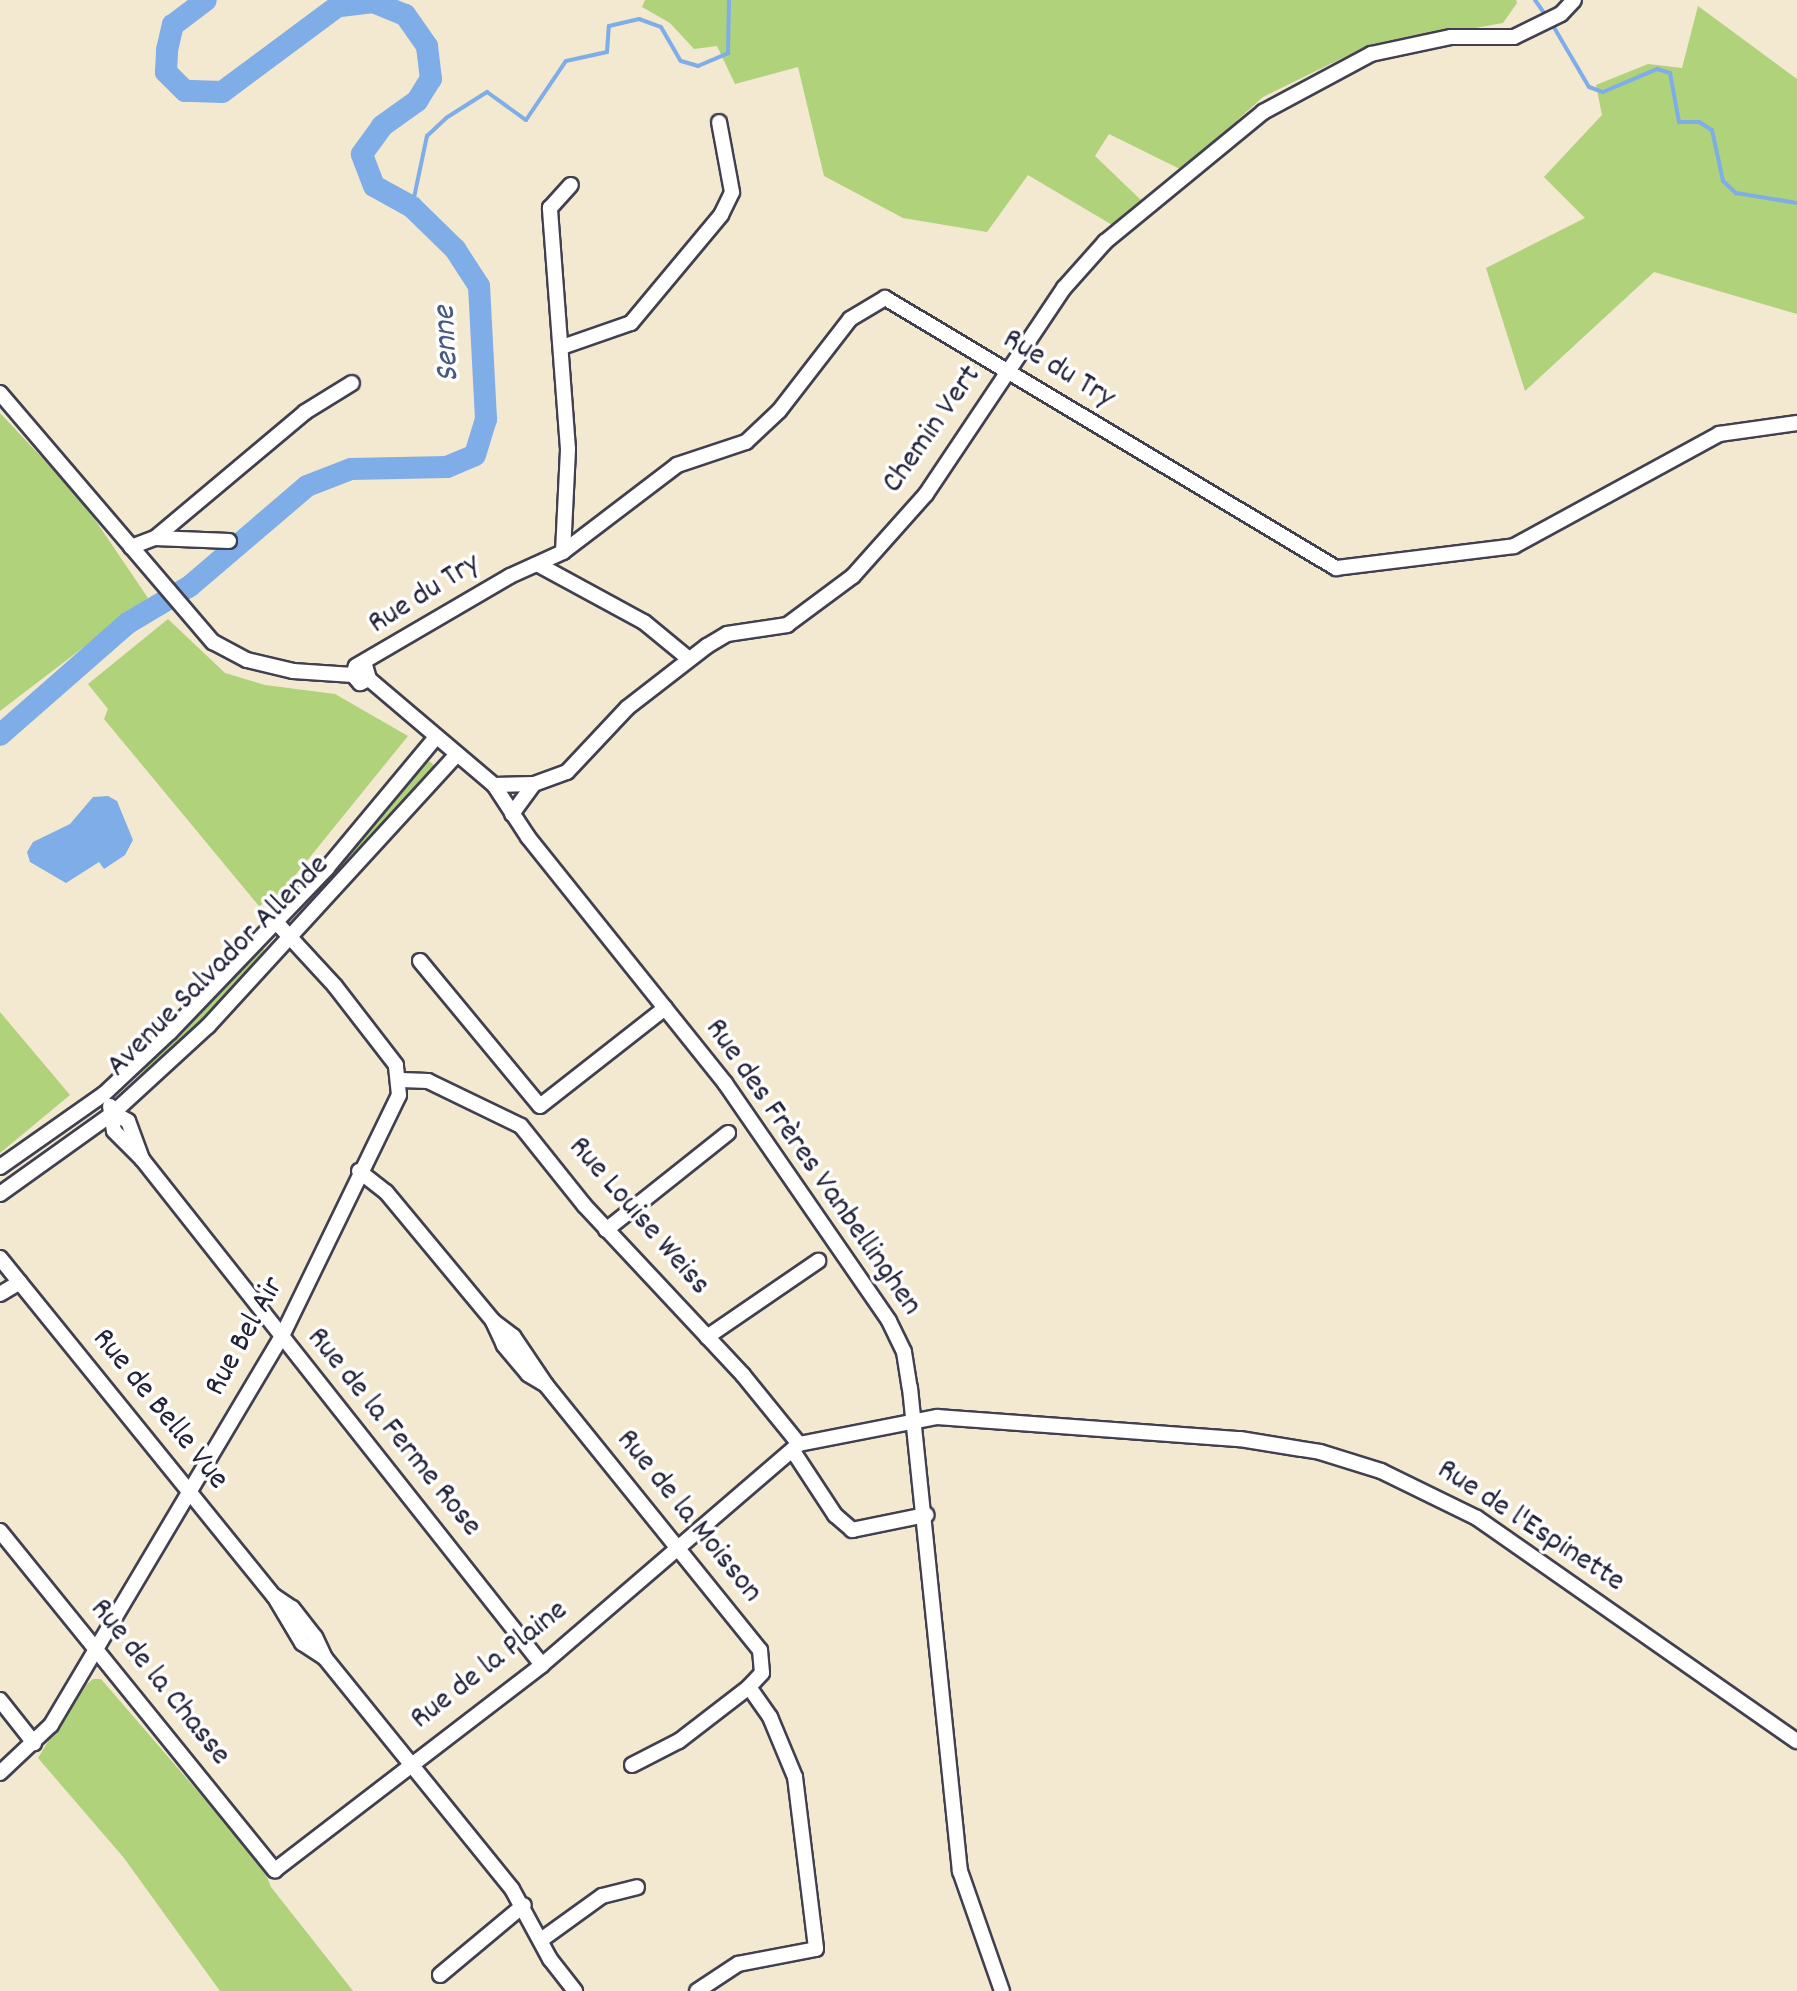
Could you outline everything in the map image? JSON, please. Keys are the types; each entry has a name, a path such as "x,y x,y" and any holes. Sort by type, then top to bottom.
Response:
{"street":[{"name":"Chemin Vert","path":"494,785 534,784 567,772 627,708 689,659 727,634 787,625 853,576 926,494 1064,288 1105,242 1263,112 1371,54 1451,37 1514,37 1547,23 1574,0"},
{"path":"562,347 631,323 721,215 732,192 719,122"},
{"path":"563,552 568,449 550,208 571,185"},
{"name":"Rue du Try","path":"367,672 510,576 563,552 677,465 746,442 779,411 850,319 885,298 1336,568 1514,546 1719,434 1797,423"},
{"path":"131,547 155,538 305,412 352,383"},
{"name":"Rue des Frères Vanbellinghen","path":"0,393 53,449 184,612 213,642 247,660 293,671 353,675 360,683 367,672 456,755 494,785 512,814 725,1083 889,1321 904,1352 914,1420 960,1871 1002,1991"},
{"path":"155,538 229,541"},
{"path":"539,565 644,622 689,659"},
{"name":"Avenue Salvador Allende","path":"0,1167 104,1094 276,922 436,737"},
{"name":"Avenue Salvador Allende","path":"0,1194 113,1113 208,1026 456,755"},
{"path":"512,814 534,784"},
{"path":"276,922 335,986 396,1065 401,1080"},
{"path":"420,961 540,1106 665,1008"},
{"name":"Rue Bel Air","path":"0,1773 51,1725 281,1338 401,1080"},
{"name":"Rue Louise Weiss","path":"401,1080 428,1081 521,1126 606,1230 707,1337 796,1448 835,1515 852,1530 926,1515"},
{"name":"Rue de la Ferme Rose","path":"104,1094 113,1113 114,1131 142,1159 542,1665"},
{"path":"606,1230 728,1133"},
{"name":"Rue de la Moisson","path":"359,1171 386,1192 493,1321 504,1345 528,1374 546,1385 760,1650 762,1673 749,1687"},
{"name":"Rue de Belle Vue","path":"0,1258 274,1596 302,1643 325,1658 524,1905 541,1940 575,1991"},
{"path":"707,1337 818,1261"},
{"path":"0,1294 20,1282"},
{"name":"Rue de l'Espinette","path":"796,1448 937,1417 1240,1439 1320,1452 1381,1471 1477,1518 1797,1741"},
{"name":"Rue de la Plaine","path":"275,1870 409,1763 542,1665 796,1448"},
{"name":"Rue de la Chasse","path":"0,1531 275,1870"},
{"path":"632,1765 679,1741 749,1687 770,1717 795,1777 816,1949 738,1964 697,1991"},
{"path":"0,1700 34,1743"},
{"path":"541,1940 602,1896 637,1887"},
{"path":"440,1975 524,1905"}],"green space":[{"path":"645,0 1516,0 1517,3 1503,23 1363,48 1263,97 1182,170 1109,134 1095,156 1144,203 1114,226 1028,175 987,232 903,218 824,176 798,67 735,84 717,46 694,49 670,23 642,7"},
{"path":"1698,6 1797,79 1797,314 1654,272 1525,391 1486,268 1585,218 1544,177 1602,115 1596,85 1648,64 1682,68"},
{"path":"0,413 81,499 148,598 0,711"},
{"path":"168,619 225,673 265,685 335,694 408,736 280,894 259,906 104,719 108,709 88,684"},
{"path":"429,761 436,767 299,919 330,871"},
{"path":"264,948 266,955 198,1030 119,1103 118,1098 152,1061"},
{"path":"0,1012 70,1095 0,1153"},
{"path":"93,1679 101,1679 263,1867 271,1887 353,1991 220,1991 124,1858 38,1758 79,1691"}],"water":[{"path":"108,796 117,801 133,840 125,855 104,869 99,862 66,883 30,862 27,852 33,842 70,824 93,797"}],"waterway":[{"name":"Senne","path":"0,735 128,623 190,586 307,486 351,469 447,467 475,455 486,419 479,286 455,249 412,207 374,186 362,154 382,126 417,101 431,79 427,46 405,15 373,2 338,6 222,92 185,91 166,72 167,50 173,25 206,0"},
{"path":"412,207 427,136 446,118 487,92 526,120 566,61 607,52 609,26 639,19 661,27 681,61 698,66 728,53 729,0"},
{"path":"1535,0 1547,17"},
{"path":"1552,24 1589,87 1603,92 1657,69 1670,73 1679,122 1699,122 1712,130 1723,181 1736,193 1797,203"}]}
